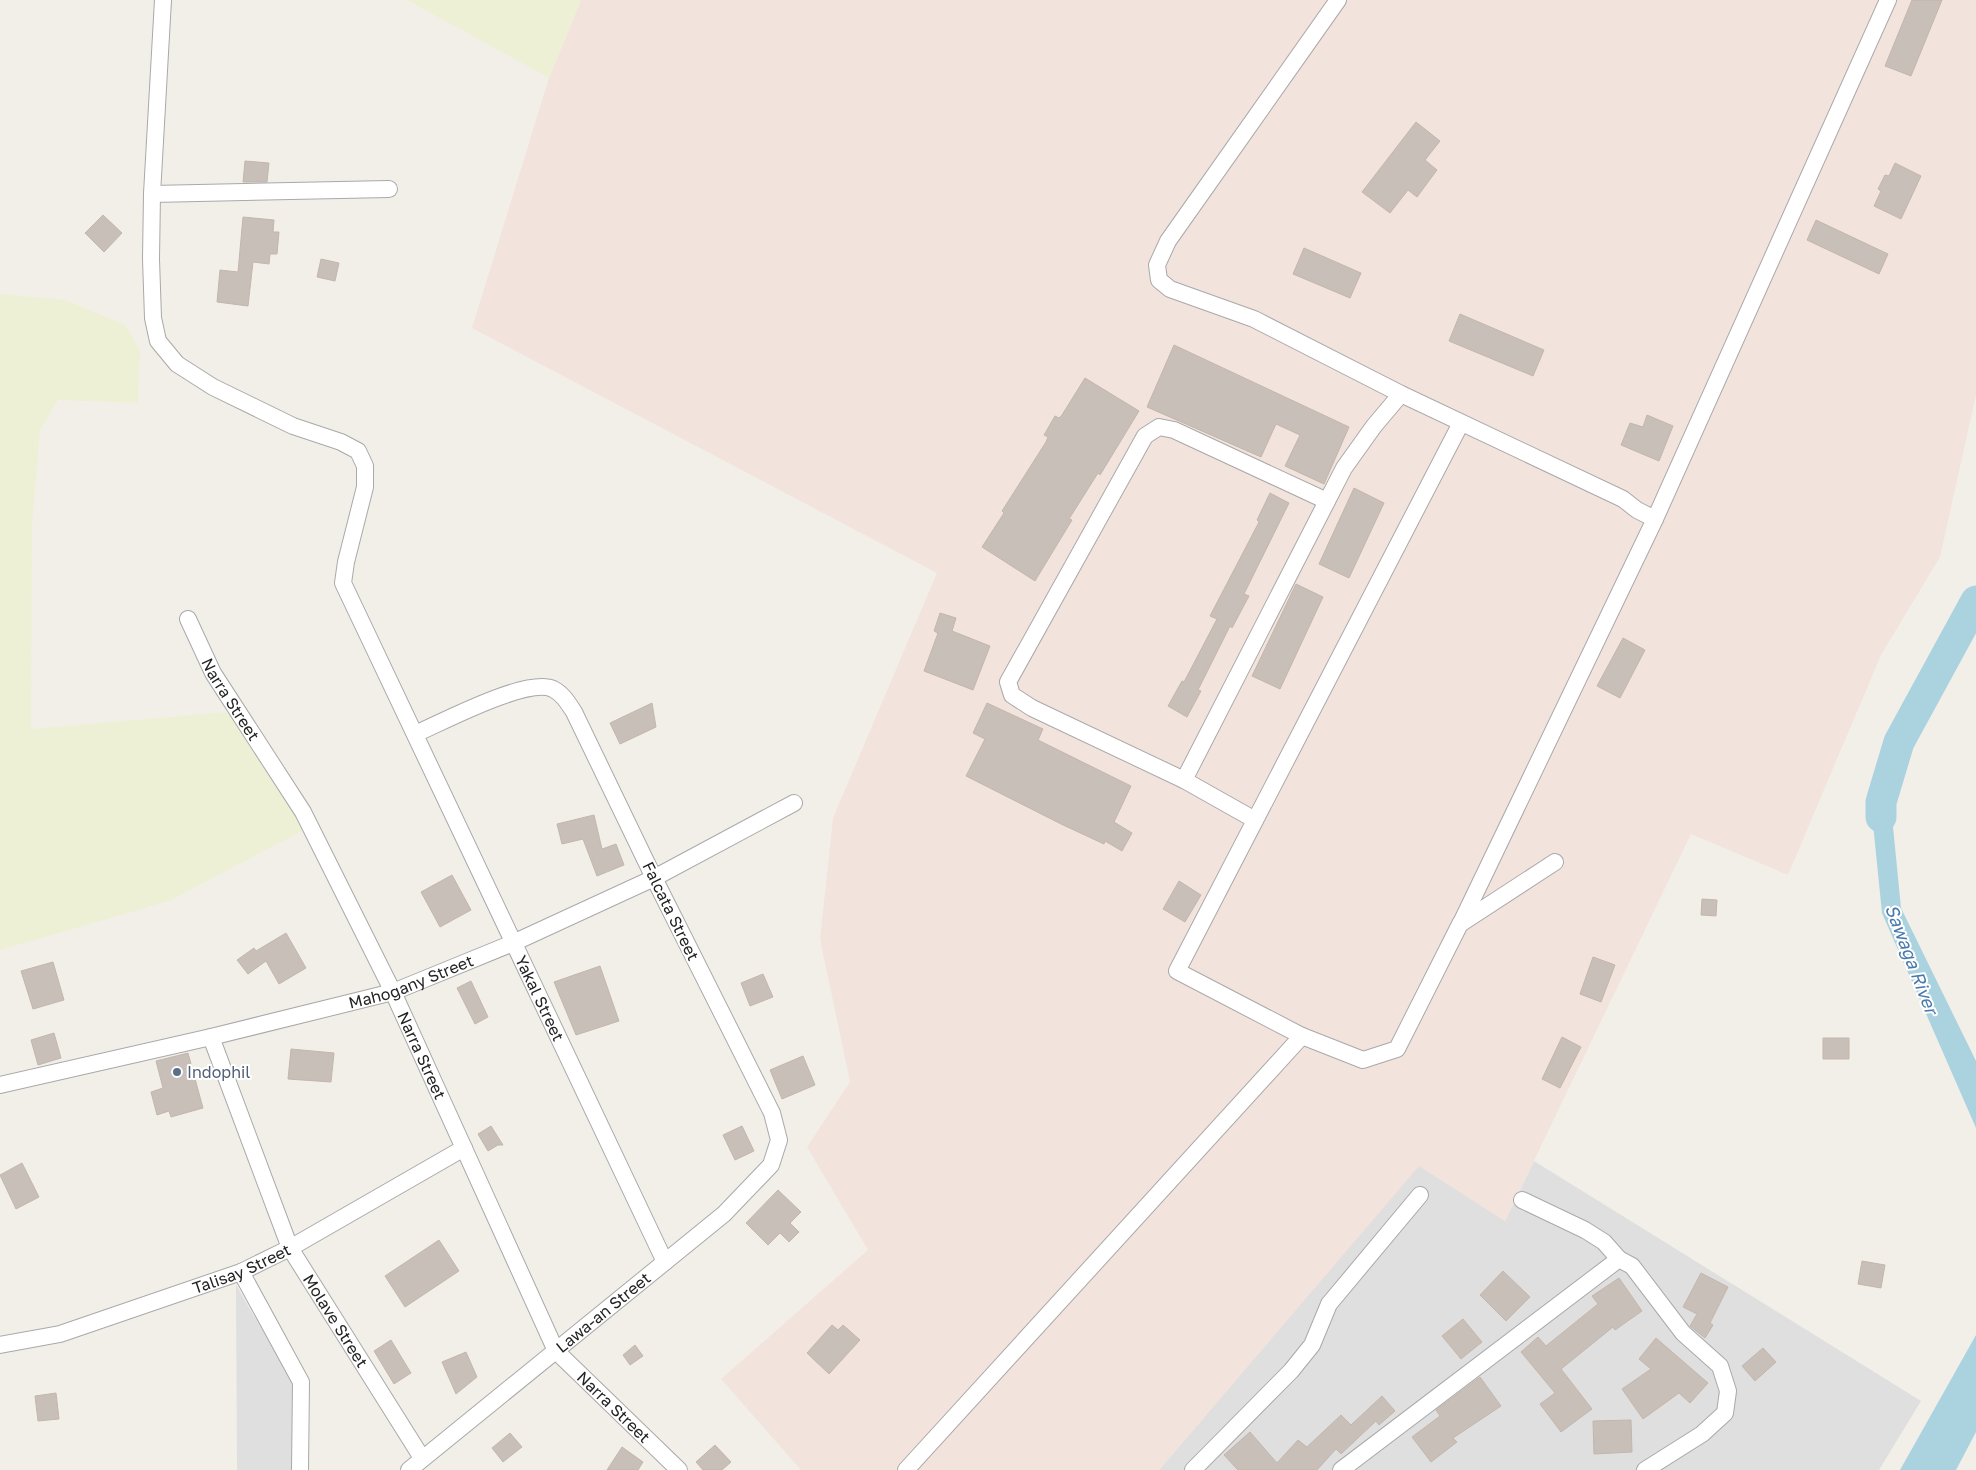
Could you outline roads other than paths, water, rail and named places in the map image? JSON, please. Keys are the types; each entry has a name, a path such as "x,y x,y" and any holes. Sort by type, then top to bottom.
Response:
{"street":[{"name":"Yakal Street","path":"163,0 152,194 151,259 153,318 158,341 176,364 213,387 293,426 341,442 358,450 365,466 365,487 346,562 343,583 665,1262"},
{"path":"1338,0 1168,241 1157,264 1159,280 1170,289 1254,319 1401,394 1623,500 1655,519"},
{"path":"1461,423 1177,971 1302,1036 1362,1060 1397,1049 1460,924 1655,519 1888,0"},
{"path":"152,194 389,189"},
{"path":"1184,780 1344,468 1374,426 1401,394"},
{"path":"1255,820 1184,780 1032,708 1012,695 1008,682 1145,436 1159,427 1174,430 1327,501"},
{"name":"Narra Street","path":"188,619 213,674 303,812 393,992 556,1351 679,1470"},
{"name":"Falcata Street","path":"416,734 511,692 541,686 552,688 563,695 574,712 654,878 772,1113 780,1140"},
{"name":"Mahogany Street","path":"0,1085 211,1037 393,992 513,942 654,878 794,803"},
{"path":"1460,924 1555,862"},
{"path":"906,1470 1302,1036"},
{"name":"Molave Street","path":"211,1037 290,1248 416,1465"},
{"name":"Lawa-an Street","path":"416,1465 724,1214 771,1165 780,1140"},
{"name":"Talisay Street","path":"0,1345 60,1334 241,1272 290,1248 464,1148"},
{"path":"1193,1470 1296,1365 1312,1345 1329,1304 1420,1195"},
{"path":"1522,1200 1585,1230 1604,1242 1619,1259 1632,1266 1683,1333 1720,1366 1728,1391 1725,1413 1702,1434 1645,1470"},
{"path":"1341,1470 1619,1259"},
{"path":"241,1272 301,1382 300,1470"}],"water":[{"path":"1888,776 1901,908 1976,1061 1976,1128 1882,913 1872,814"},
{"path":"1976,1335 1976,1432 1956,1470 1900,1470"}],"waterway":[{"name":"Sawaga River","path":"1881,817 1881,802 1899,742 1976,601"}],"place":[{"name":"Indophil","path":"177,1072"}]}
